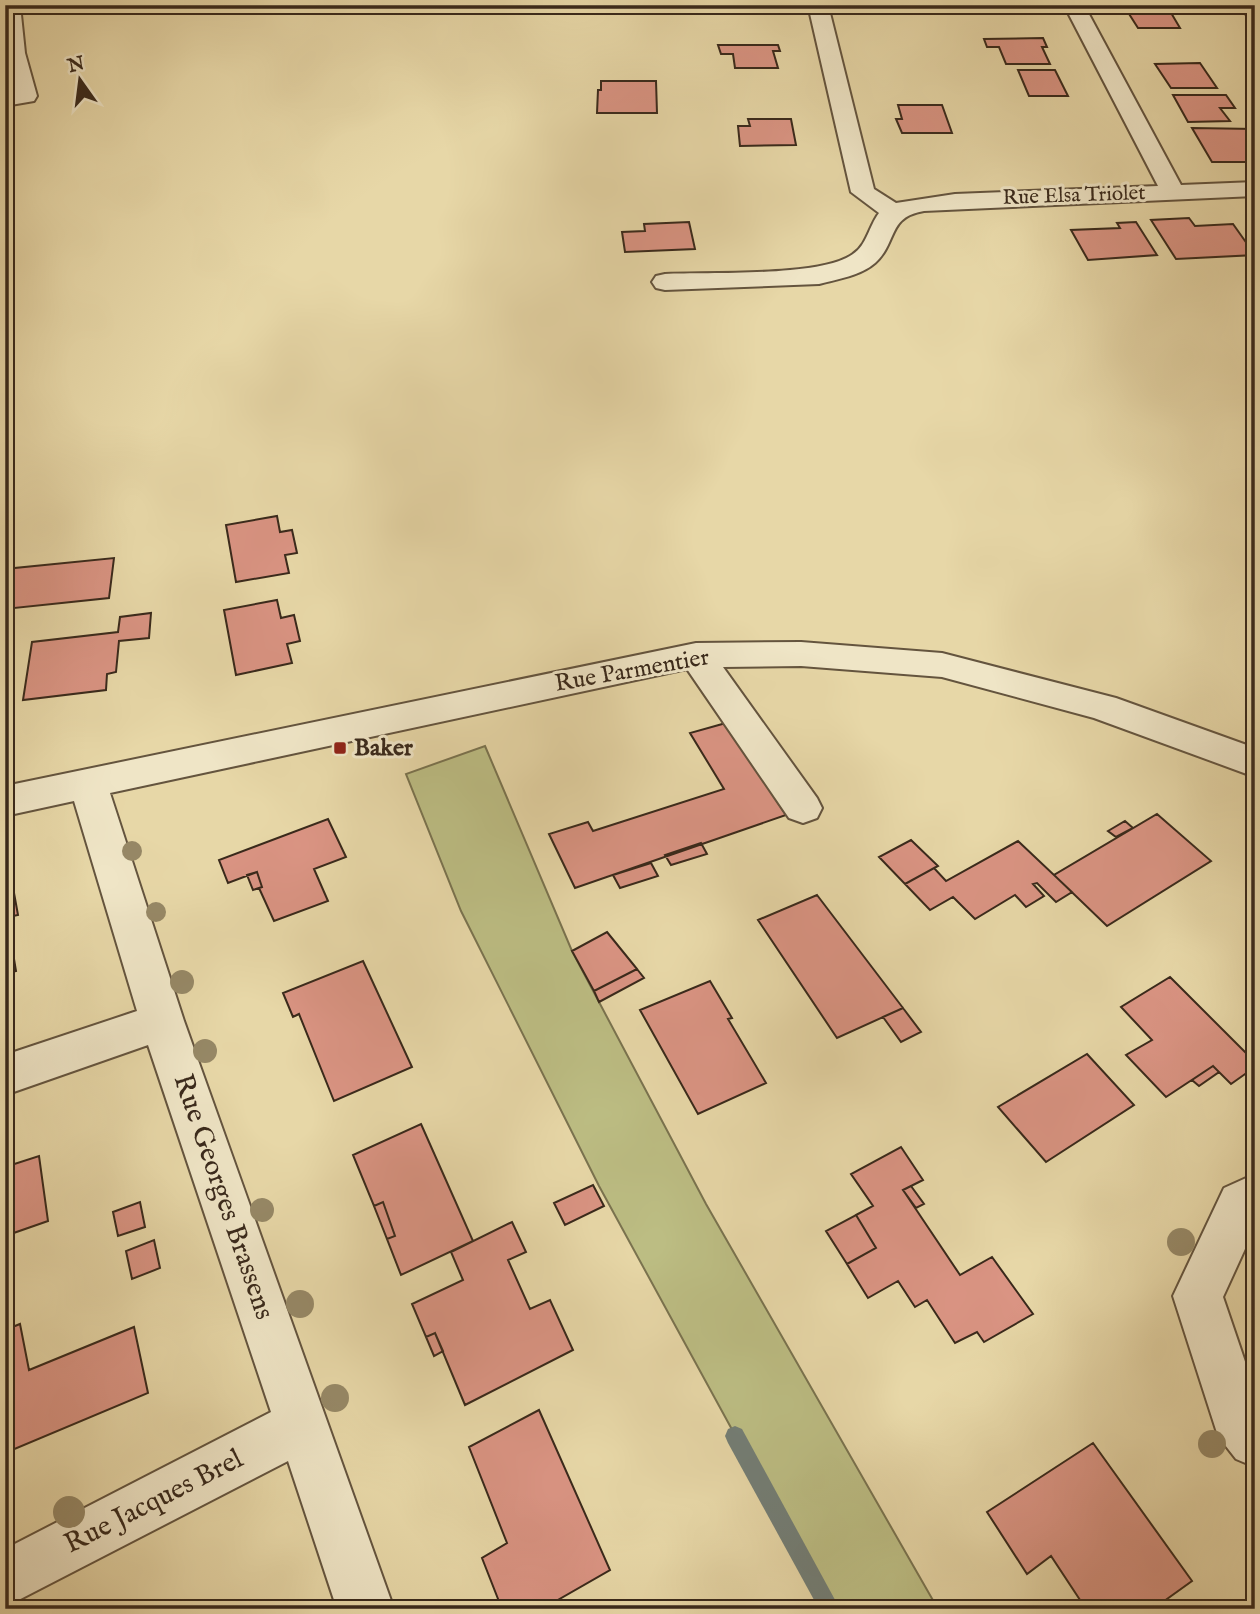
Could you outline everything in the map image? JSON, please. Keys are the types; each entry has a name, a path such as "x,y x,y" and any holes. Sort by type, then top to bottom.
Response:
{"street":[{"path":"5,99 26,96 15,53 10,5"},
{"path":"665,282 808,276 843,270 862,261 873,248 880,229 894,212 863,192 818,5"},
{"path":"1074,5 1173,192"},
{"name":"Rue Elsa Triolet","path":"894,212 955,201 1255,189"},
{"name":"Rue Parmentier","path":"5,801 696,655 801,654 942,665 1103,707 1255,763"},
{"path":"696,655 803,808"},
{"name":"Rue Georges Brassens","path":"88,784 162,1021 366,1609"},
{"path":"5,1075 162,1021"},
{"path":"1255,1196 1241,1204 1198,1296 1237,1417 1255,1440"},
{"name":"Rue Jacques Brel","path":"5,1579 302,1425"}],"green space":[{"path":"485,746 572,951 706,1204 938,1609 830,1609 599,1186 461,911 406,774"}],"building":[{"path":"590,5 649,5 649,14 618,13 618,8 590,8"},
{"path":"1124,6 1167,6 1180,28 1138,28"},
{"path":"1239,6 1255,6 1255,28"},
{"path":"1043,38 1047,47 1042,47 1050,64 1006,64 999,47 987,47 984,39"},
{"path":"718,45 778,45 780,51 773,51 778,68 735,68 733,54 721,54"},
{"path":"1200,63 1217,88 1171,88 1155,64"},
{"path":"1018,70 1055,70 1068,96 1029,96"},
{"path":"601,81 656,81 657,113 597,113"},
{"path":"1173,95 1226,95 1235,108 1220,108 1230,121 1188,122"},
{"path":"898,105 942,105 952,133 902,133 896,119 902,119"},
{"path":"748,119 791,119 796,145 740,146 738,126 750,126"},
{"path":"1192,128 1255,129 1255,137 1249,137 1255,146 1255,162 1212,162"},
{"path":"1189,218 1195,226 1233,224 1255,255 1176,259 1151,220"},
{"path":"689,222 695,249 625,252 622,232 645,231 644,224"},
{"path":"1136,222 1157,255 1088,260 1071,230 1120,228 1117,223"},
{"path":"277,516 280,532 292,530 297,553 285,555 289,573 236,582 226,525"},
{"path":"114,558 109,598 5,609 5,569"},
{"path":"277,600 281,618 294,615 300,641 287,644 292,663 236,675 224,610"},
{"path":"151,613 149,638 119,641 116,672 107,674 106,690 23,700 32,642 118,632 120,617"},
{"path":"726,723 786,815 575,888 549,834 588,822 593,831 724,789 690,733"},
{"path":"1157,814 1211,861 1107,926 1054,875"},
{"path":"328,819 346,857 314,869 328,901 274,921 259,888 262,887 257,872 228,883 219,860"},
{"path":"1125,821 1133,828 1116,837 1108,831"},
{"path":"911,840 938,866 905,884 879,857"},
{"path":"1018,841 1072,892 1056,902 1037,883 1033,884 1044,896 1026,907 1015,895 975,919 953,897 930,910 905,884 934,868 946,881"},
{"path":"701,843 707,854 671,865 665,855"},
{"path":"651,863 658,876 620,888 613,875"},
{"path":"257,872 262,887 253,890 247,875"},
{"path":"14,893 18,915 8,917 14,959 5,962 5,895"},
{"path":"817,895 903,1008 837,1038 758,920"},
{"path":"607,932 637,969 594,991 572,951"},
{"path":"14,959 16,971 5,974 5,962"},
{"path":"363,961 412,1067 334,1101 299,1014 293,1017 283,993"},
{"path":"637,969 644,978 599,1002 594,991"},
{"path":"1170,977 1255,1062 1255,1067 1231,1084 1213,1066 1166,1097 1126,1055 1152,1040 1121,1007"},
{"path":"710,981 732,1018 728,1019 766,1083 698,1114 640,1010"},
{"path":"903,1008 921,1032 901,1042 883,1017"},
{"path":"1087,1054 1134,1105 1046,1162 998,1107"},
{"path":"1213,1066 1219,1072 1199,1086 1192,1080"},
{"path":"421,1124 473,1241 401,1275 387,1239 395,1236 383,1202 374,1206 353,1155"},
{"path":"901,1147 923,1180 903,1190 960,1275 992,1257 1033,1314 984,1342 977,1332 955,1343 927,1300 915,1307 898,1281 868,1298 847,1264 876,1248 856,1215 873,1206 851,1174"},
{"path":"39,1156 48,1221 5,1236 5,1167"},
{"path":"593,1185 604,1206 565,1225 554,1203"},
{"path":"911,1186 924,1204 916,1208 903,1190"},
{"path":"140,1202 145,1227 118,1236 113,1212"},
{"path":"383,1202 395,1236 387,1239 374,1206"},
{"path":"856,1215 876,1248 847,1264 826,1231"},
{"path":"512,1222 526,1252 508,1260 530,1309 550,1300 573,1350 465,1405 435,1333 426,1337 412,1304 463,1280 451,1252"},
{"path":"154,1240 160,1268 132,1279 126,1251"},
{"path":"20,1324 29,1370 134,1327 148,1393 5,1453 5,1330"},
{"path":"435,1333 443,1351 434,1356 426,1337"},
{"path":"539,1410 610,1570 542,1609 502,1609 482,1558 507,1543 469,1447"},
{"path":"1093,1443 1192,1581 1153,1609 1086,1609 1051,1556 1027,1574 987,1512"}],"waterway":[{"path":"735,1436 830,1609"}],"place":[{"name":"Baker","path":"340,748"}]}
